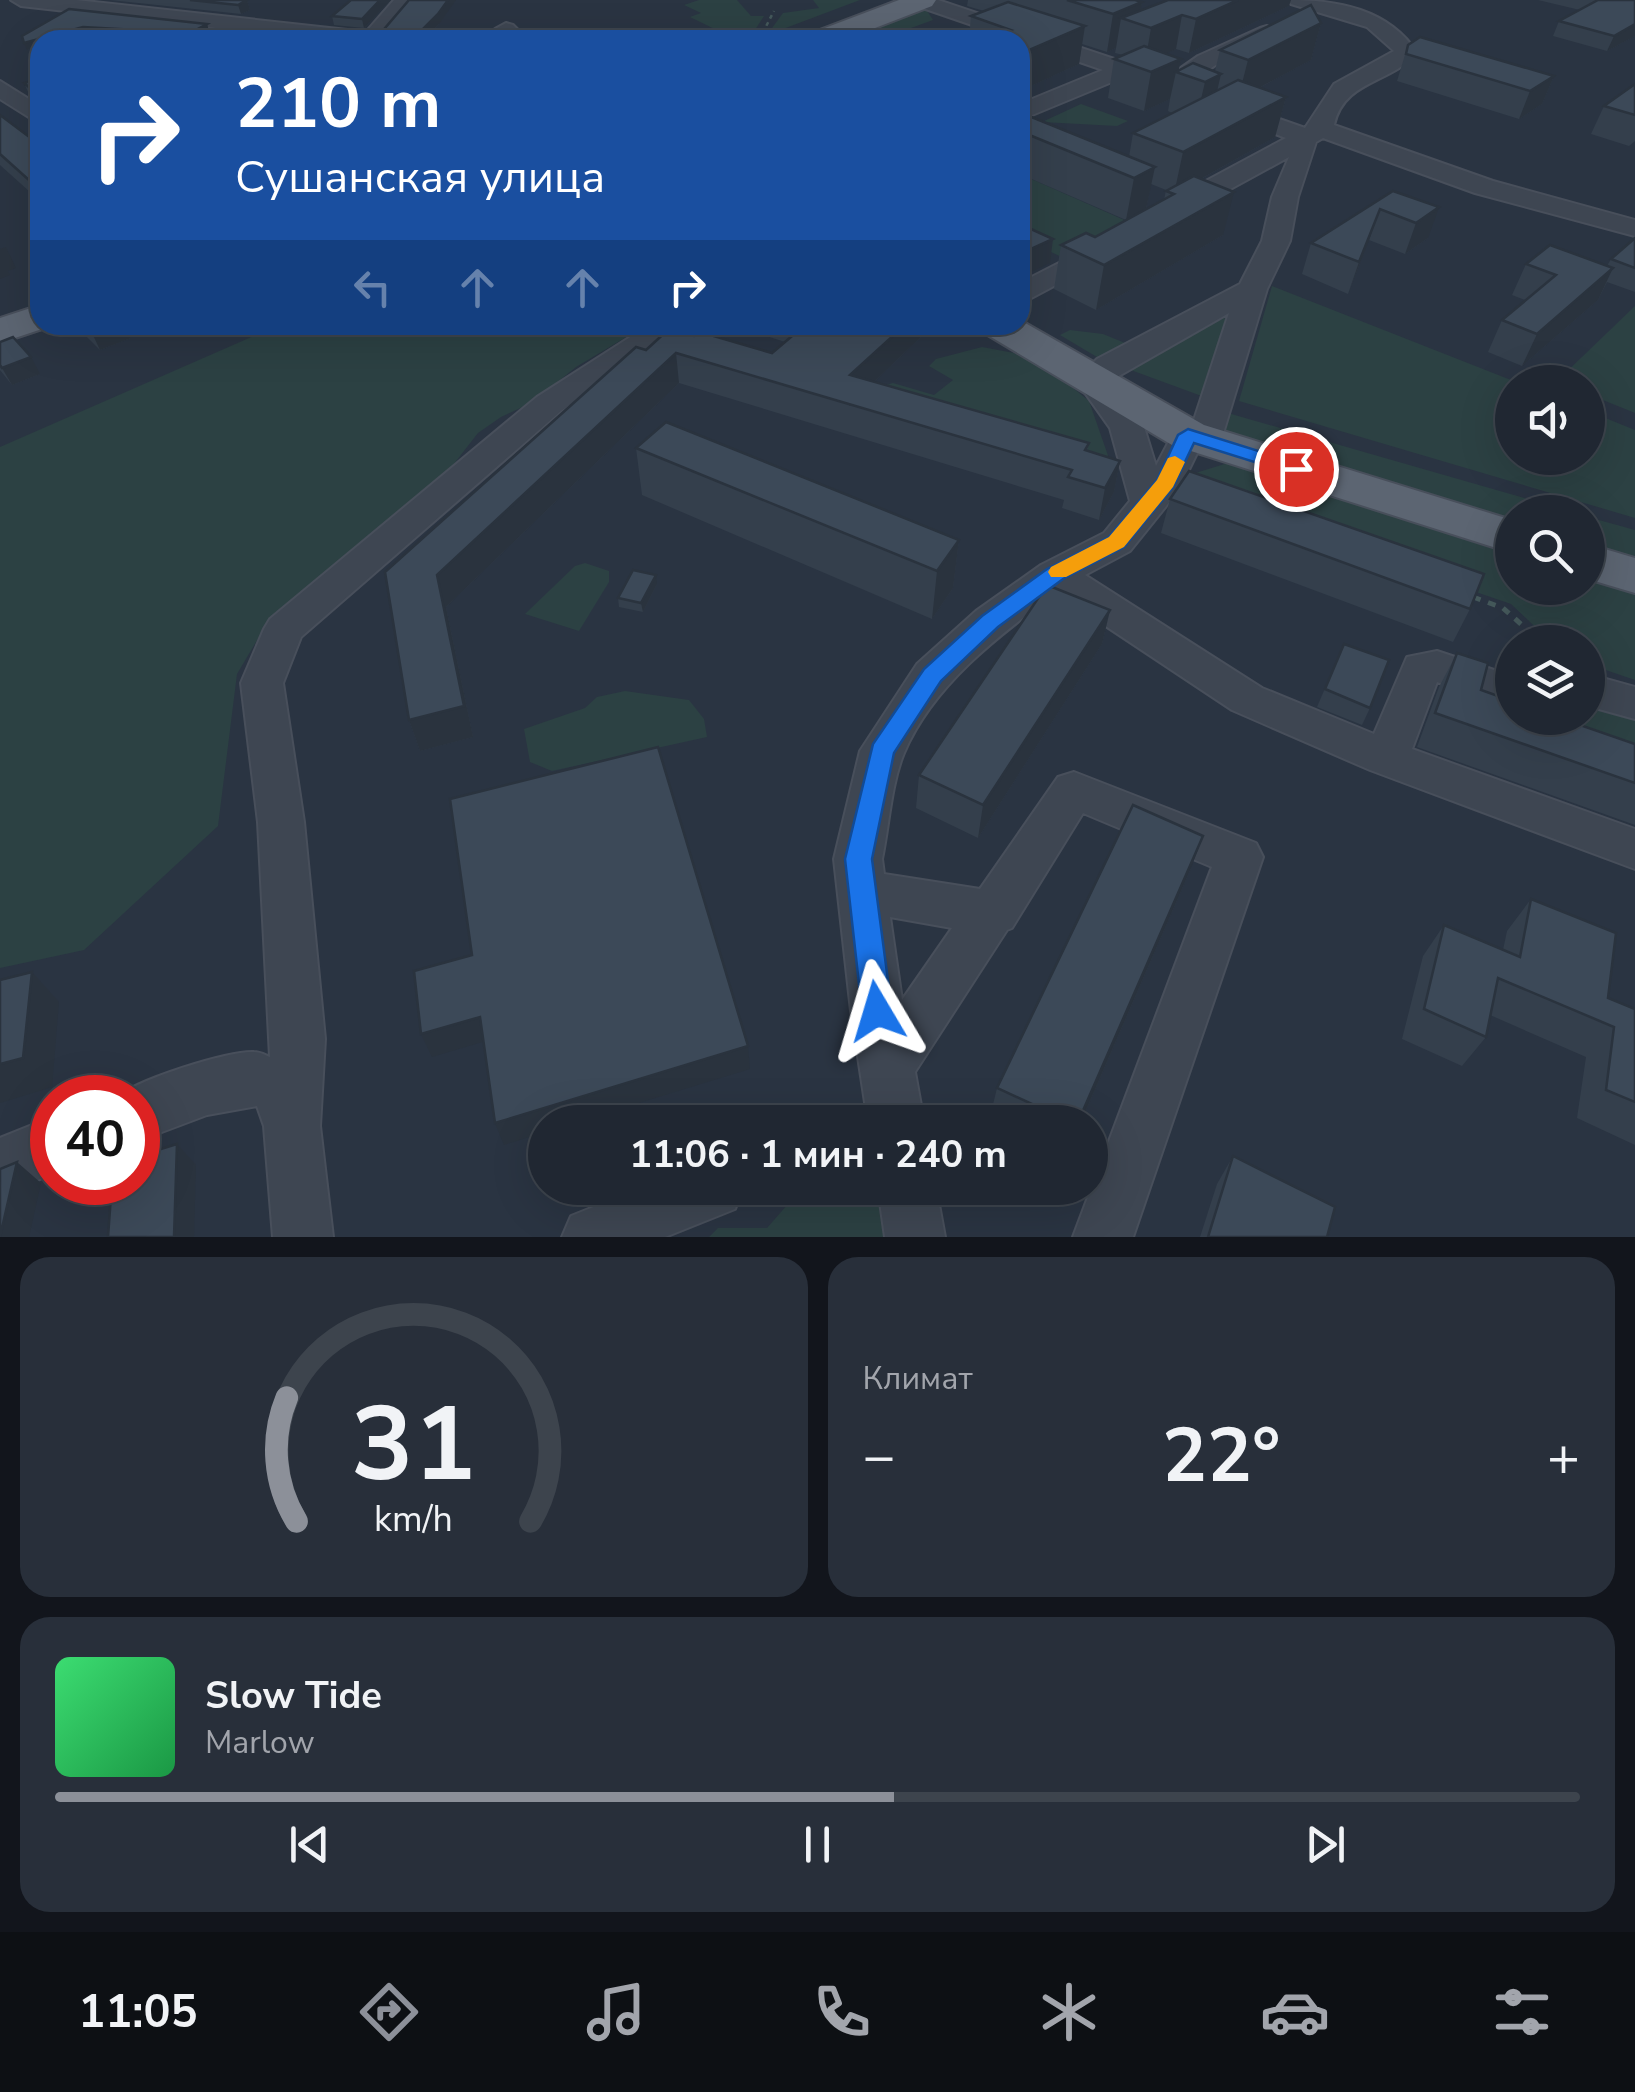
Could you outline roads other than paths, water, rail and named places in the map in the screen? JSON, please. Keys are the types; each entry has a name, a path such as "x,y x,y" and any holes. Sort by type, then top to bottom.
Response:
{"main road":[{"path":"844,30 922,0"},
{"path":"0,331 30,320"},
{"path":"1017,335 1196,438 1495,532"},
{"path":"1605,566 1635,576"}],"street":[{"path":"21,0 290,30"},
{"path":"379,30 406,0"},
{"path":"922,0 1004,30"},
{"path":"888,1105 858,859 882,751 932,675 990,621 1055,574 1117,542 1196,438 1252,289 1276,241 1284,197 1324,107 1336,94 1406,52 1400,39 1383,27 1298,0"},
{"path":"1170,86 1206,61 1279,26 1334,11"},
{"path":"1030,38 1312,133 1484,187 1635,228"},
{"path":"1030,109 1128,68"},
{"path":"0,88 30,110"},
{"path":"1151,222 1312,133"},
{"path":"1141,194 1175,208"},
{"path":"1030,289 1123,238"},
{"path":"1149,502 1127,427 1092,380 1108,366 1252,289"},
{"path":"303,1237 292,1126 298,1039 280,822 262,682 284,628 549,404 655,335"},
{"path":"1055,574 1248,699 1386,758 1635,849"},
{"path":"1386,758 1422,668 1437,666 1495,695"},
{"path":"1605,694 1635,702"},
{"path":"889,1105 994,912 1074,790 1239,856 1104,1237"},
{"path":"862,892 994,912"},
{"path":"160,1105 207,1088 254,1078 278,1088 292,1126"},
{"path":"0,1166 30,1154"},
{"path":"592,1237 672,1205"},
{"path":"910,1205 916,1237"}]}
